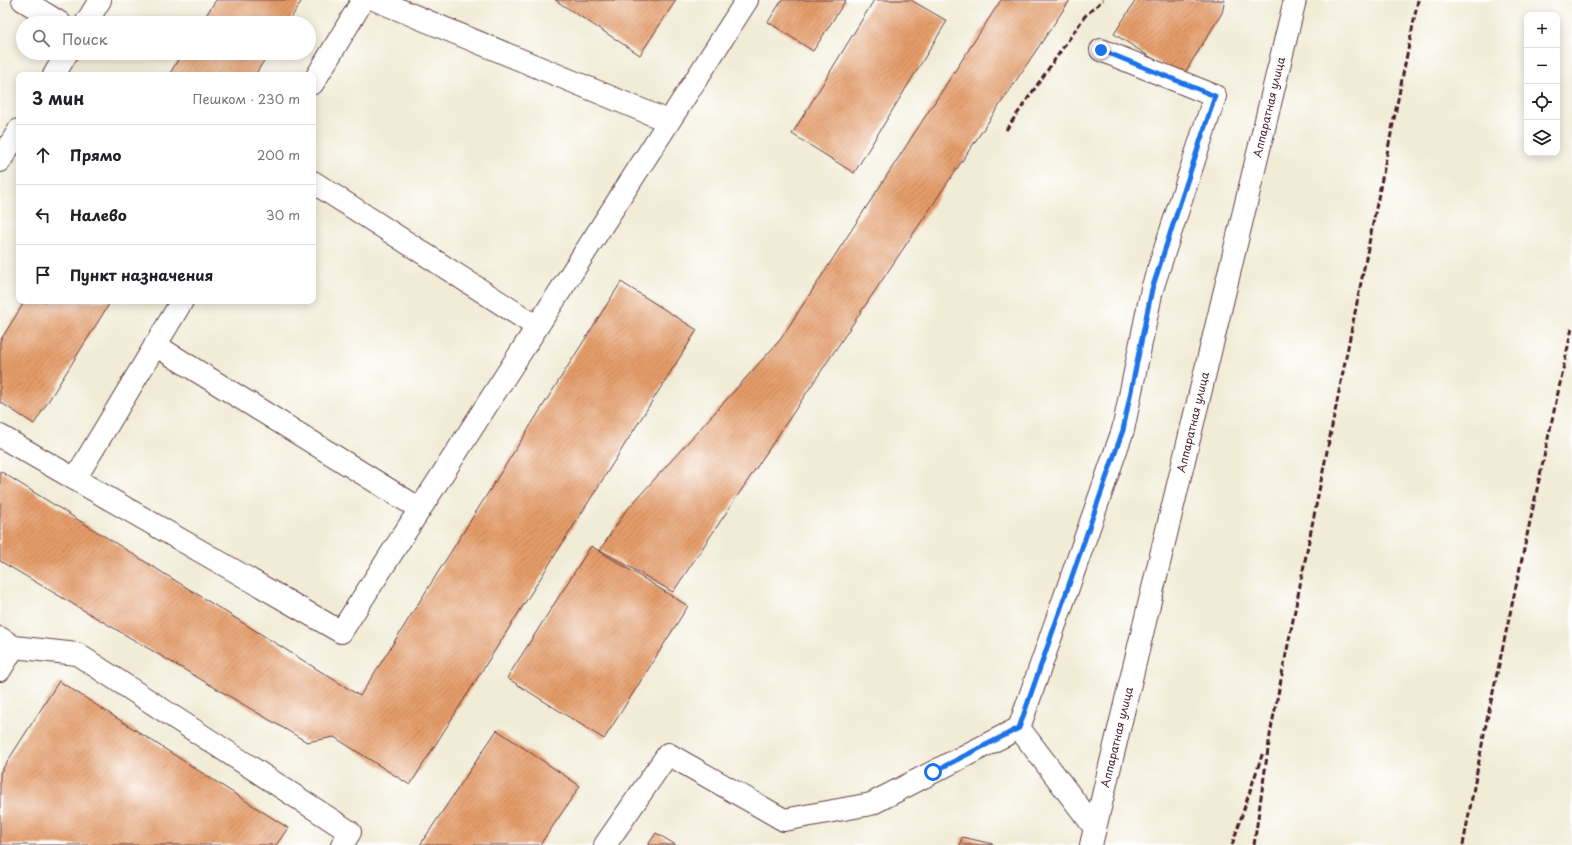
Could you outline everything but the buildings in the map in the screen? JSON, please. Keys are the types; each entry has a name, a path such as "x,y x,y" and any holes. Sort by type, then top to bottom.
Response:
{"street":[{"path":"23,0 49,16"},
{"path":"90,16 100,0"},
{"path":"316,78 363,0"},
{"path":"376,0 668,121"},
{"path":"0,436 341,632 536,326 747,0"},
{"name":"Аппаратная улица","path":"1093,836 1295,0"},
{"path":"605,845 668,754 784,820 871,804 1019,728 1123,430 1152,289 1215,96 1101,50"},
{"path":"56,72 63,60"},
{"path":"0,161 16,135"},
{"path":"316,184 536,326"},
{"path":"75,479 180,304"},
{"path":"155,346 420,509"},
{"path":"0,670 7,642 77,654 350,832 342,845"},
{"path":"1019,728 1093,836"}],"railway":[{"path":"1006,130 1085,16 1103,0"},
{"path":"1254,845 1271,729 1418,0"},
{"path":"1463,845 1485,729 1572,328"},
{"path":"1232,845 1263,752"}],"route":[{"path":"933,772 1019,728 1123,430 1152,289 1215,96 1101,50"}]}
